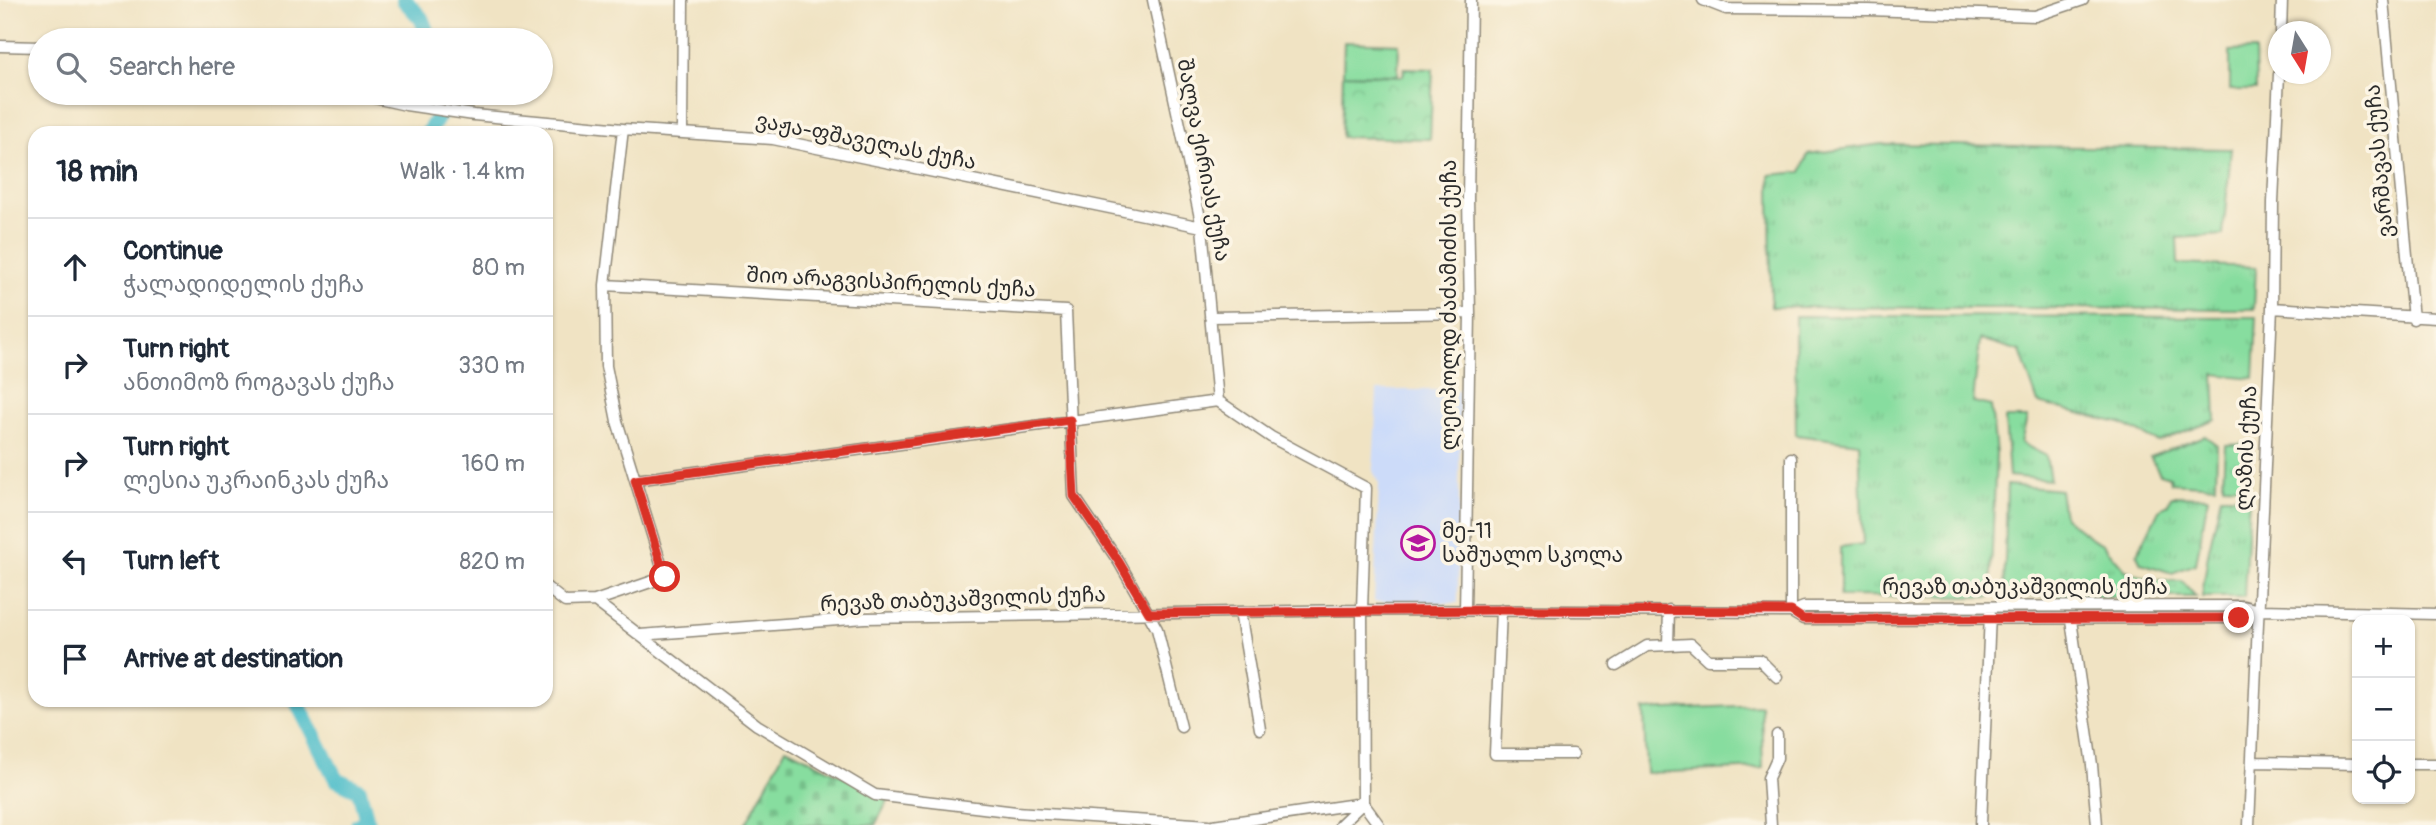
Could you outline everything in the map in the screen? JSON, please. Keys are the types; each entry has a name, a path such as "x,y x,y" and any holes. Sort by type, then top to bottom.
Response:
{"street":[{"path":"682,132 683,0"},
{"name":"შალვა ქირიას ქუჩა","path":"1153,0 1202,228 1219,401"},
{"name":"ლეოპოლდ ძაძამიძის ქუჩა","path":"1465,611 1471,0"},
{"path":"1703,0 1726,9 1869,5 2035,16 2083,0"},
{"path":"2281,21 2282,0"},
{"name":"ვარშავას ქუჩა","path":"2383,0 2413,319"},
{"path":"0,46 28,47"},
{"name":"ლაზის ქუჩა","path":"2249,825 2254,762 2279,84"},
{"name":"ვაჟა-ფშაველას ქუჩა","path":"406,105 474,115 623,129 773,139 1202,228"},
{"path":"553,592 565,601 595,601 665,577 617,421 606,366 605,285 623,129"},
{"name":"შიო არაგვისპირელის ქუჩა","path":"605,285 1066,311 1070,420"},
{"path":"2272,308 2413,319 2436,318"},
{"path":"1210,317 1470,313"},
{"path":"635,480 1219,401 1271,437 1366,488 1362,610 1363,803 1379,825"},
{"path":"1070,420 1074,496 1119,562 1157,629 1181,727"},
{"path":"1791,458 1791,611"},
{"path":"595,601 757,725 875,795 1016,812 1211,825 1363,803"},
{"path":"1981,825 1991,606"},
{"name":"რევაზ თაბუკაშვილის ქუჩა","path":"640,635 866,618 1362,610 1791,611 1804,607 2243,606 2259,610 2436,614"},
{"path":"1501,610 1495,754 1573,754"},
{"path":"1668,644 1669,610"},
{"name":"რევაზ თაბუკაშვილის ქუჩა","path":"1791,611 1803,619 2071,620 2239,618 2259,610"},
{"path":"1240,612 1261,729"},
{"path":"2071,620 2092,765 2097,825"},
{"path":"1616,665 1647,646 1691,644 1708,660 1760,660 1777,677"},
{"path":"1771,825 1768,778 1777,758 1777,735"},
{"path":"2254,762 2352,764"},
{"path":"2415,764 2436,765"},
{"path":"1340,825 1363,803"}],"shaded area":[{"name":"მე-11 საშუალო სკოლა","path":"1377,390 1460,390 1458,603 1374,602 1379,483 1373,471"}],"green space":[{"path":"1344,42 1399,44 1398,75 1343,74"},
{"path":"2255,50 2256,90 2230,90 2230,51"},
{"path":"1404,68 1433,69 1430,139 1341,137 1343,74 1403,76"},
{"path":"1882,144 2231,149 2223,235 2177,238 2178,264 2256,267 2254,309 1771,307 1770,175 1801,172 1808,154"},
{"path":"1795,316 2257,317 2254,378 2214,374 2216,420 2158,442 2123,424 2038,403 2020,351 1980,339 1973,402 1991,406 1996,454 1990,597 1840,596 1840,547 1863,544 1859,443 1796,435"},
{"path":"2005,418 2027,418 2021,443 2046,456 2050,480 2009,476"},
{"path":"2205,436 2217,445 2216,486 2171,483 2170,477 2160,474 2150,457"},
{"path":"2251,444 2249,486 2223,485 2225,445"},
{"path":"2007,485 2060,490 2064,517 2103,544 2125,570 2150,580 2182,581 2196,597 2004,596"},
{"path":"2171,496 2208,497 2196,564 2172,573 2141,563 2137,555 2159,510 2168,504"},
{"path":"2221,496 2249,496 2244,597 2202,597"},
{"path":"1761,705 1763,768 1646,773 1644,710"},
{"path":"786,748 836,773 891,795 875,825 745,825"}],"waterway":[{"path":"404,0 421,18 425,28"},
{"path":"432,126 446,105"},
{"path":"300,707 336,779 359,790 367,821 358,825"}],"place":[{"name":"მე-11 საშუალო სკოლა","path":"1418,543"}],"route":[{"path":"665,577 635,480 1070,420 1074,496 1119,562 1149,613 1669,610 1791,611 1803,619 2239,618"}]}
